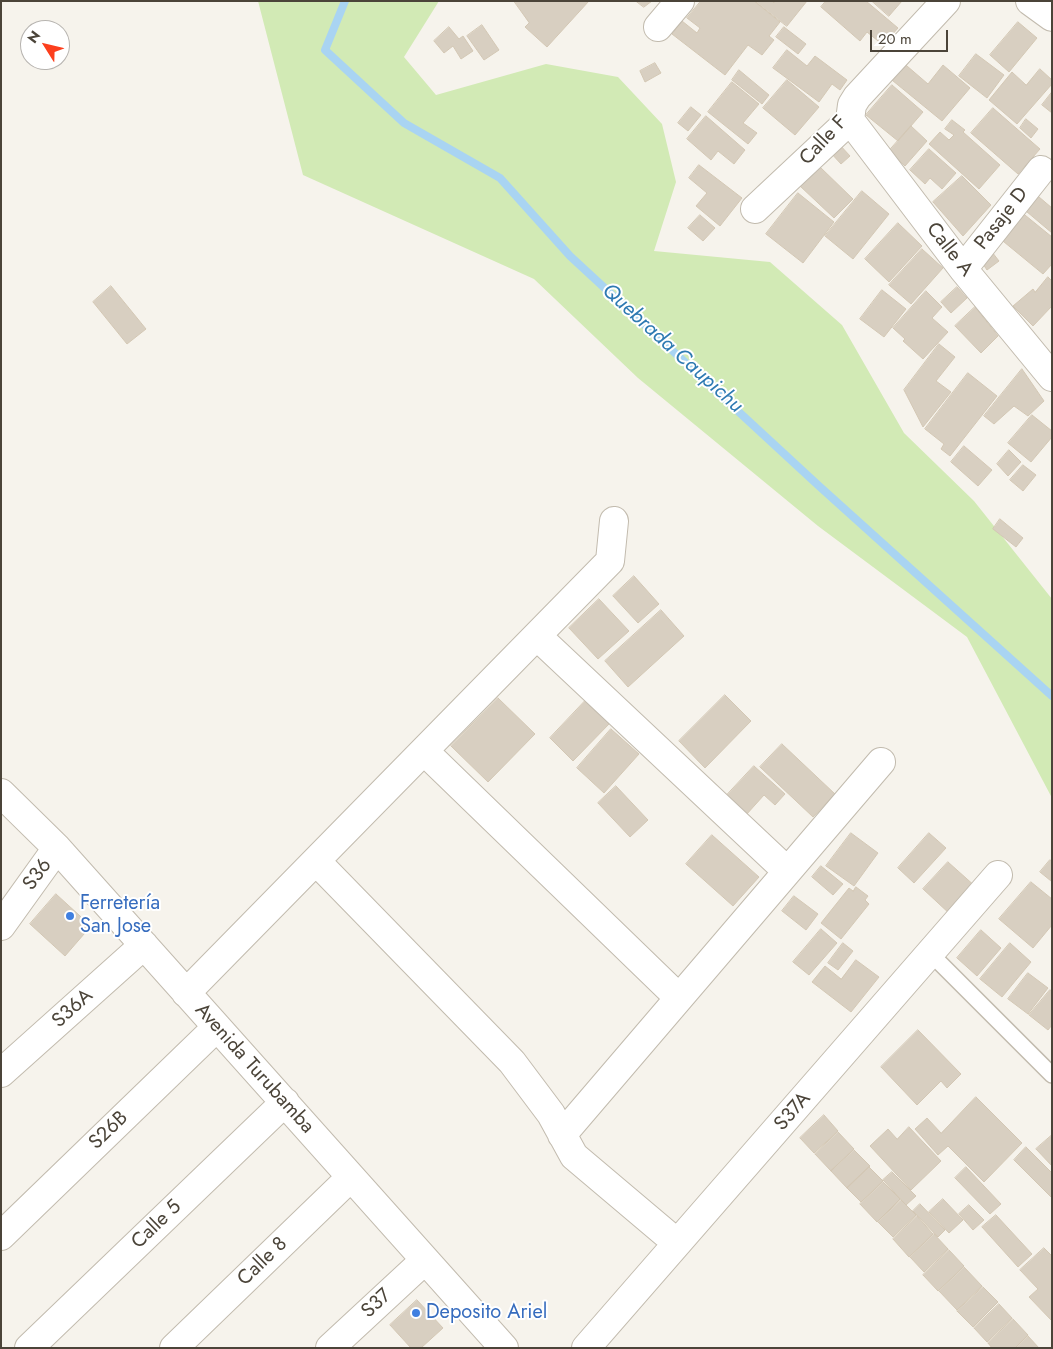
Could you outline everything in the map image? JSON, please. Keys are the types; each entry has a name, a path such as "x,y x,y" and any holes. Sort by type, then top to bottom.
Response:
{"street":[{"path":"658,27 680,1"},
{"name":"Calle F","path":"756,209 850,120 852,105 857,97 946,1"},
{"path":"1030,1 1052,17"},
{"name":"Calle A","path":"850,120 964,269 1052,377"},
{"name":"Pasaje D","path":"964,269 1041,170"},
{"path":"186,993 610,561 614,522"},
{"path":"537,636 788,871"},
{"path":"424,751 679,998"},
{"path":"562,1135 881,762"},
{"name":"Avenida Turubamba","path":"1,793 57,848 425,1260 497,1345"},
{"name":"S36","path":"1,926 57,848"},
{"path":"316,861 512,1062 551,1114 574,1156 677,1244"},
{"name":"S37A","path":"586,1348 998,875"},
{"name":"S36A","path":"1,1073 144,946"},
{"name":"S26B","path":"1,1236 217,1027"},
{"name":"Calle 5","path":"28,1348 285,1102"},
{"name":"Calle 8","path":"174,1348 351,1177"},
{"name":"S37","path":"330,1348 425,1260"}],"lane":[{"path":"930,954 1052,1075"}],"green space":[{"path":"258,1 439,1 404,57 436,95 546,64 618,77 662,124 676,182 654,251 770,262 842,325 904,433 974,501 1052,599 1052,798 967,637 818,526 638,378 534,279 303,175"}],"building":[{"path":"514,1 589,1 547,47 525,27 529,23"},
{"path":"636,1 652,1 644,7"},
{"path":"701,1 754,1 780,22 769,36 774,40 762,55 748,45 725,75 672,34 682,21 697,33 700,28 687,18"},
{"path":"755,1 772,1 774,3 775,1 807,1 787,26"},
{"path":"826,1 866,1 898,28 883,45 867,32 860,41 821,7"},
{"path":"872,1 902,1 889,16"},
{"path":"1018,22 1037,38 1009,72 990,55"},
{"path":"482,25 499,50 484,60 467,36"},
{"path":"449,27 459,39 463,36 473,51 461,59 453,46 444,53 434,41"},
{"path":"784,27 806,44 798,54 776,37"},
{"path":"787,50 807,66 815,56 847,80 840,90 832,84 819,102 773,68"},
{"path":"976,54 1004,75 987,98 959,76"},
{"path":"900,60 928,84 943,65 970,88 942,121 887,76"},
{"path":"655,63 661,73 645,82 640,71"},
{"path":"1040,69 1052,80 1052,84 1017,124 989,100 1012,72 1026,85"},
{"path":"739,70 769,95 762,104 732,80"},
{"path":"787,80 819,107 795,135 763,108"},
{"path":"732,82 759,104 743,123 757,133 748,144 708,112"},
{"path":"892,85 923,112 898,141 866,115"},
{"path":"1052,92 1052,113 1042,105"},
{"path":"691,107 701,115 688,131 678,123"},
{"path":"993,108 1040,149 1018,174 971,133"},
{"path":"706,116 745,150 734,164 718,151 711,160 687,139"},
{"path":"1026,119 1038,129 1031,138 1020,128"},
{"path":"952,120 965,130 963,132 1000,165 979,189 929,144 940,132 949,140 954,135 945,129"},
{"path":"911,126 927,141 905,166 889,151"},
{"path":"839,144 850,156 841,164 830,152"},
{"path":"929,149 956,173 942,189 930,178 925,184 910,170"},
{"path":"699,165 742,198 720,226 696,206 707,193 689,178"},
{"path":"819,166 853,199 834,218 800,186"},
{"path":"962,176 991,205 963,236 933,202"},
{"path":"862,191 889,214 853,259 825,236"},
{"path":"1032,191 1052,208 1052,233 1020,206"},
{"path":"798,193 834,222 803,263 766,234"},
{"path":"1020,211 1052,237 1052,264 1043,274 998,237"},
{"path":"700,215 715,228 703,241 688,228"},
{"path":"898,223 922,246 889,282 865,259"},
{"path":"922,249 943,268 911,304 889,285"},
{"path":"992,252 999,261 987,270 981,261"},
{"path":"1048,277 1052,281 1052,306 1033,326 1013,306 1033,289 1035,292"},
{"path":"111,286 146,329 127,344 93,302"},
{"path":"957,287 967,298 951,313 941,302"},
{"path":"882,290 906,309 884,337 860,319"},
{"path":"926,291 942,307 932,318 948,332 923,359 903,341 905,339 893,328"},
{"path":"975,307 998,336 981,353 955,326"},
{"path":"939,344 955,357 936,381 951,392 923,427 904,390"},
{"path":"1022,369 1044,401 1028,416 1014,406 994,424 984,416"},
{"path":"968,373 997,396 950,456 941,449 944,444 925,429"},
{"path":"1032,415 1052,431 1052,437 1031,462 1008,443"},
{"path":"964,446 992,470 978,486 951,462"},
{"path":"1009,450 1021,462 1008,476 997,464"},
{"path":"1023,465 1036,475 1023,491 1010,480"},
{"path":"1000,519 1023,538 1016,547 993,529"},
{"path":"634,576 659,604 638,623 613,596"},
{"path":"599,599 629,631 598,659 569,628"},
{"path":"661,610 684,636 628,687 605,661"},
{"path":"725,695 751,721 705,768 679,741"},
{"path":"498,698 535,734 488,782 451,746"},
{"path":"586,700 610,723 573,761 550,738"},
{"path":"611,729 639,754 604,793 577,768"},
{"path":"782,744 835,794 813,817 760,767"},
{"path":"754,766 785,794 775,805 764,795 746,815 726,796"},
{"path":"616,786 648,820 630,837 598,803"},
{"path":"851,833 878,853 854,886 826,866"},
{"path":"929,833 946,848 914,883 898,868"},
{"path":"712,835 759,877 733,906 686,864"},
{"path":"1050,860 1052,861 1051,881 1040,872"},
{"path":"948,862 976,887 951,915 923,889"},
{"path":"821,866 843,884 833,895 812,877"},
{"path":"1031,882 1052,899 1052,925 1033,948 999,919"},
{"path":"856,887 868,896 865,900 869,904 841,939 821,923 849,888 853,891"},
{"path":"56,894 91,926 65,956 30,924"},
{"path":"794,896 818,914 806,930 782,911"},
{"path":"821,929 837,943 809,975 793,962"},
{"path":"981,930 1001,948 977,976 957,958"},
{"path":"843,943 853,951 838,970 828,963"},
{"path":"1010,943 1031,962 1002,997 980,979"},
{"path":"856,960 879,977 851,1012 812,982 825,966 841,979"},
{"path":"1028,973 1048,988 1028,1014 1008,999"},
{"path":"1050,990 1052,991 1052,1025 1048,1030 1029,1015"},
{"path":"918,1030 961,1074 947,1088 941,1081 917,1105 881,1067"},
{"path":"976,1097 1022,1143 984,1182 948,1146 938,1155 915,1129 927,1118 941,1133"},
{"path":"824,1115 838,1131 814,1153 800,1138"},
{"path":"909,1127 941,1161 911,1190 870,1146 888,1129 897,1139"},
{"path":"838,1132 854,1149 831,1171 815,1154"},
{"path":"1052,1135 1052,1166 1036,1149"},
{"path":"1026,1147 1052,1173 1052,1198 1014,1160"},
{"path":"854,1150 870,1166 847,1188 831,1171"},
{"path":"869,1167 883,1181 861,1202 847,1188"},
{"path":"966,1167 1001,1204 990,1214 955,1178"},
{"path":"892,1172 916,1196 906,1205 883,1180"},
{"path":"883,1182 900,1199 877,1222 860,1204"},
{"path":"943,1199 963,1220 949,1233 929,1212"},
{"path":"901,1200 916,1215 893,1237 878,1222"},
{"path":"920,1204 945,1230 938,1237 913,1211"},
{"path":"969,1205 984,1220 973,1230 959,1214"},
{"path":"996,1215 1032,1254 1018,1267 982,1227"},
{"path":"917,1216 933,1234 909,1257 893,1239"},
{"path":"934,1234 948,1249 924,1272 910,1257"},
{"path":"1044,1248 1052,1256 1052,1321 1029,1297 1038,1289 1020,1270"},
{"path":"949,1250 964,1266 938,1291 923,1275"},
{"path":"964,1267 982,1286 957,1310 939,1291"},
{"path":"983,1287 998,1302 973,1327 957,1311"},
{"name":"Deposito Ariel","path":"417,1300 443,1328 421,1348 411,1348 390,1325"},
{"path":"999,1304 1012,1318 987,1342 974,1328"},
{"path":"1013,1319 1028,1335 1015,1348 992,1348 988,1343"},
{"path":"1028,1336 1039,1348 1016,1348"}],"waterway":[{"name":"Quebrada Caupichu","path":"345,1 325,50 404,123 500,178 570,256 819,486 1052,696"}],"place":[{"name":"Ferretería San Jose","path":"70,916"},
{"name":"Deposito Ariel","path":"416,1313"}]}
